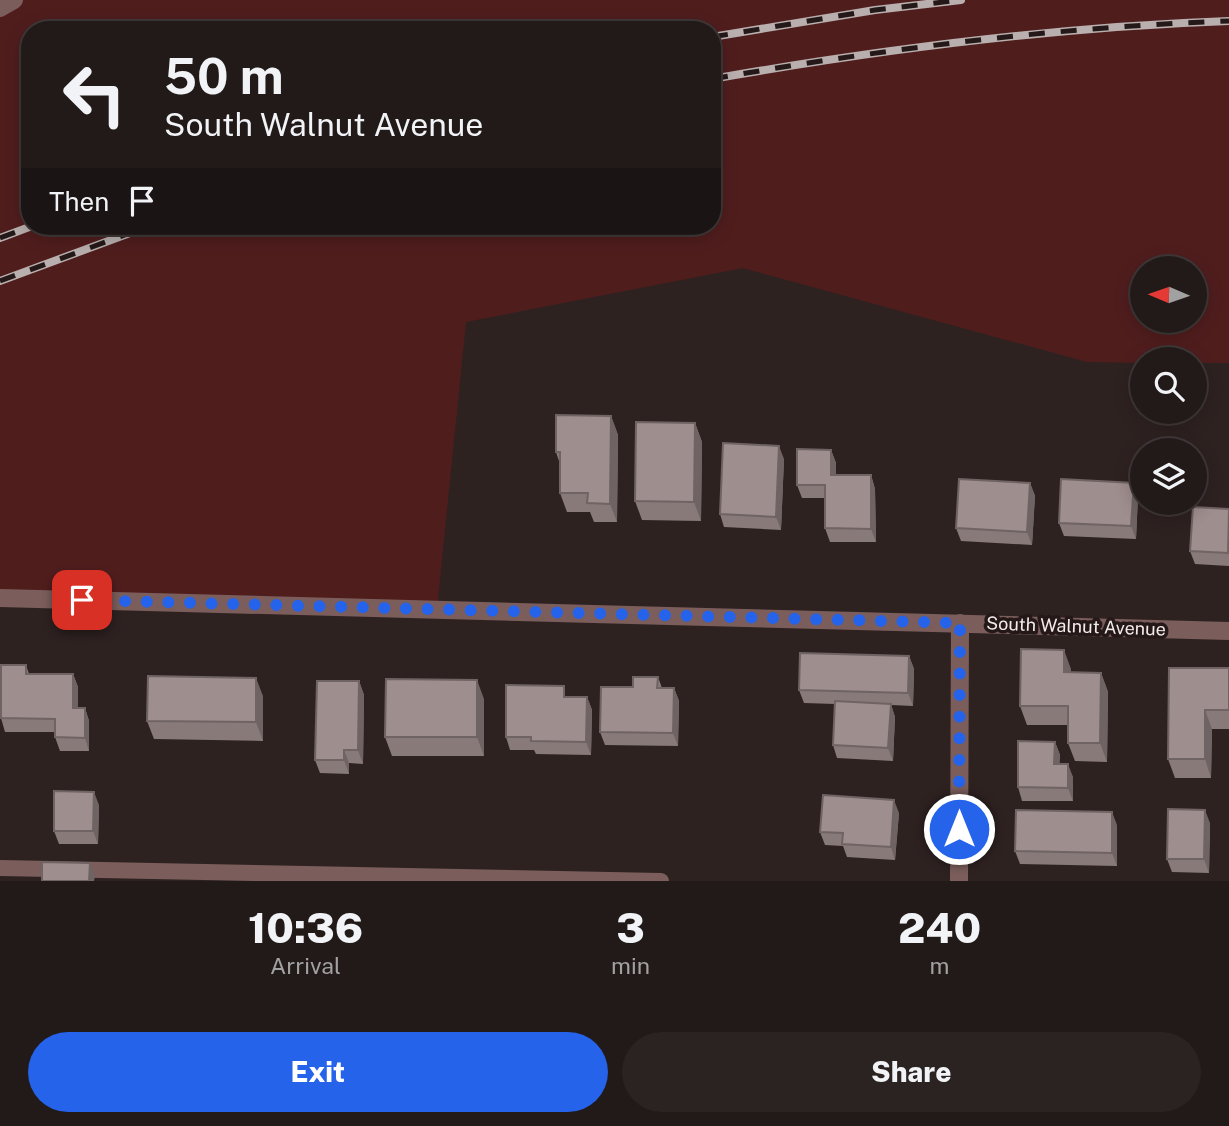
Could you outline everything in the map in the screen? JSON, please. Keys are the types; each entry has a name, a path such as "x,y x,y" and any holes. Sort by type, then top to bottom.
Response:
{"street":[{"path":"0,8 14,0"},
{"name":"South Walnut Avenue","path":"0,598 1229,631"},
{"path":"959,881 960,623"}],"lane":[{"path":"0,869 661,881"}],"shaded area":[{"path":"14,0 1229,0 1229,363 1207,363 1207,347 1130,347 1130,363 1087,362 743,268 466,322 437,609 0,598 0,8"}],"building":[{"path":"556,415 611,416 610,504 587,503 588,493 560,493"},
{"path":"636,422 695,423 694,502 635,501"},
{"path":"723,443 779,446 776,517 720,514"},
{"path":"797,449 831,450 831,475 871,475 871,529 825,528 825,485 797,485"},
{"path":"959,479 1030,483 1027,532 956,528"},
{"path":"1061,479 1130,483 1131,526 1059,523"},
{"path":"1207,508 1229,509 1228,553 1190,551 1192,515 1207,515"},
{"path":"1021,649 1064,650 1064,672 1101,673 1100,743 1068,743 1068,706 1020,706"},
{"path":"800,653 909,656 908,693 799,690"},
{"path":"1,665 26,665 26,674 73,674 73,708 85,708 85,738 55,737 55,719 1,718"},
{"path":"1169,668 1229,668 1229,710 1205,710 1205,759 1168,759"},
{"path":"148,676 256,678 256,722 147,721"},
{"path":"633,677 658,677 657,688 674,688 673,733 600,732 601,687 633,687"},
{"path":"386,679 477,680 477,737 385,737"},
{"path":"317,681 359,681 358,750 344,750 344,760 315,760"},
{"path":"506,685 564,686 564,697 587,697 586,742 531,741 531,737 506,737"},
{"path":"835,701 891,704 888,748 833,745"},
{"path":"1018,741 1055,742 1054,764 1068,764 1068,788 1018,787"},
{"path":"54,791 94,792 93,831 54,831"},
{"path":"823,795 894,800 891,847 842,844 843,833 820,832"},
{"path":"1168,809 1205,810 1204,859 1167,859"},
{"path":"1016,810 1112,812 1112,853 1015,851"},
{"path":"42,862 90,863 89,881 42,881"}],"railway":[{"path":"721,36 875,10 961,0"},
{"path":"721,78 970,41 1099,28 1229,21"},
{"path":"0,238 21,230"},
{"path":"0,281 125,235"}],"route":[{"path":"82,600 960,623 959,829"}]}
